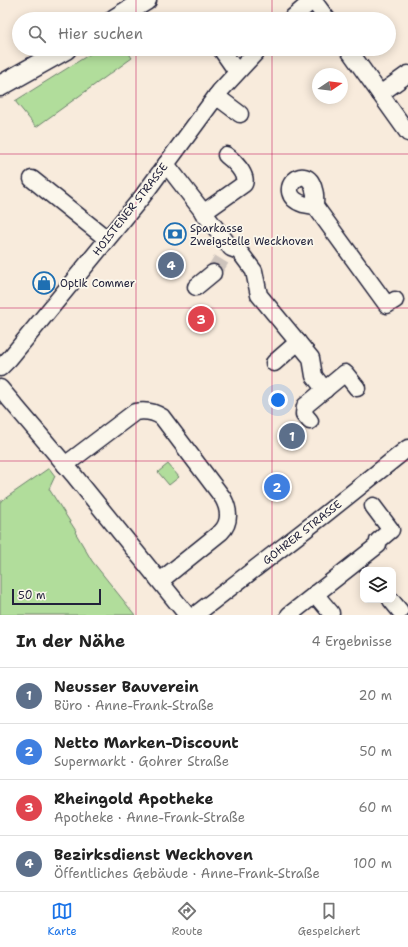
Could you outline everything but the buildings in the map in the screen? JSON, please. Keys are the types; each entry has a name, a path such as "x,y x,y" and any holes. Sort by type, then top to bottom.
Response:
{"main road":[{"path":"126,12 146,0"},
{"path":"0,86 54,56"}],"street":[{"path":"299,12 313,0 322,12"},
{"path":"226,56 237,72"},
{"name":"HOISTENER STRASSE","path":"0,368 98,261 106,240 142,197 216,96 252,56"},
{"path":"353,56 408,133"},
{"path":"380,94 408,74"},
{"path":"216,96 240,114"},
{"path":"203,213 244,184 245,178 233,160 226,155"},
{"path":"166,164 203,213 228,250 239,251 254,271 259,295 311,358 314,376 324,390"},
{"path":"32,179 106,240"},
{"path":"315,206 387,305 395,300"},
{"path":"196,287 213,273"},
{"path":"274,363 298,342"},
{"path":"310,421 304,414 304,406 345,373 357,388"},
{"path":"0,388 65,465 187,615"},
{"path":"65,465 135,412 151,412 162,417 223,498 228,508 228,516 227,523 221,532 160,581"},
{"name":"GOHRER STRASSE","path":"195,615 408,448"},
{"path":"294,614 316,594 363,565 378,545 378,542 391,530 373,506"},
{"path":"316,594 331,613"}],"green space":[{"path":"87,56 131,56 132,58 36,127 15,101"},
{"path":"168,464 179,477 169,485 158,472"},
{"path":"49,468 55,476 49,489 76,531 75,532 92,561 135,615 0,615 0,502"}],"tunnel":[{"path":"213,273 226,252"}],"place":[{"name":"Sparkasse Zweigstelle Weckhoven","path":"175,234"},
{"name":"Bezirksdienst Weckhoven","path":"171,265"},
{"name":"Optik Commer","path":"44,283"},
{"name":"Rheingold Apotheke","path":"201,319"},
{"name":"Neusser Bauverein","path":"292,436"},
{"name":"Netto Marken-Discount","path":"277,487"}]}
